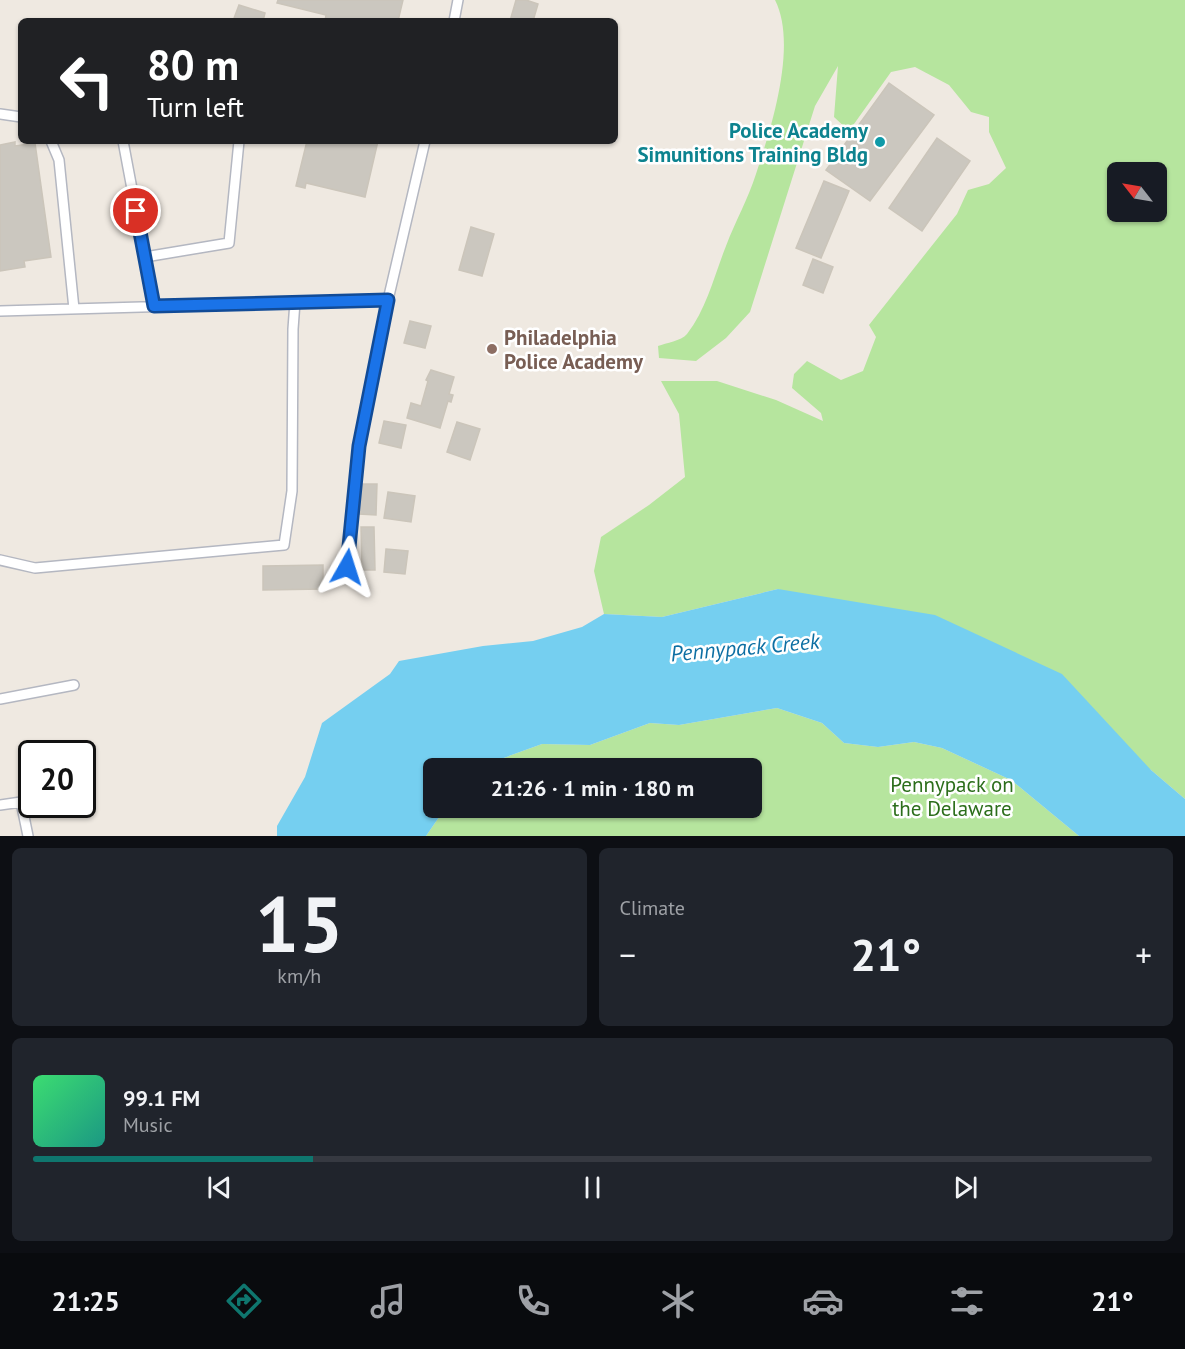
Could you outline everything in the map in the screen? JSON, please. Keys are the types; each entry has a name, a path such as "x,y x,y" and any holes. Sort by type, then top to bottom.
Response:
{"lane":[{"path":"454,18 458,0"},
{"path":"0,114 18,117"},
{"path":"52,144 59,160 74,309"},
{"path":"124,144 154,306"},
{"path":"145,257 229,243 239,144"},
{"path":"347,567 359,446 388,300 425,144"},
{"path":"0,311 388,300"},
{"path":"0,560 35,568 284,544 292,491 295,302"},
{"path":"0,699 74,685"},
{"path":"0,805 21,802 28,836"}],"green space":[{"path":"775,0 1185,0 1185,799 1151,770 778,589 662,617 604,614 594,571 601,537 649,505 685,477 679,414 661,381 717,381 776,400 823,421 821,413 792,388 794,374 807,361 841,380 863,371 876,337 869,325 957,214 968,190 989,184 1006,168 989,132 989,117 971,112 949,85 915,67 891,72 849,131 834,117 838,66 815,106 750,312 726,338 696,361 659,358 658,346 687,334 700,314 753,183 775,111 780,87 784,40"},
{"name":"Pennypack on the Delaware","path":"777,708 822,723 844,743 878,747 914,742 942,748 1011,780 1079,836 426,836 438,818 762,818 762,758 504,758 542,744 590,745 650,723 679,725"}],"water":[{"name":"Pennypack Creek","path":"778,589 935,615 1062,674 1151,770 1185,799 1185,836 1079,836 1011,780 942,748 914,742 878,747 844,743 822,723 777,708 679,725 650,723 590,745 542,744 504,758 423,758 423,818 438,818 426,836 277,836 277,826 305,777 322,723 390,674 399,661 483,646 533,641 582,627 604,614 662,617"}],"building":[{"path":"278,0 403,0 399,18 326,18 326,15 277,3"},
{"path":"516,0 538,4 534,18 511,18"},
{"path":"239,5 265,13 264,18 234,18"},
{"name":"Police Academy Simunitions Training Bldg","path":"889,83 934,115 870,201 826,170"},
{"path":"937,138 970,161 922,231 889,208"},
{"path":"15,142 15,146 35,144 51,257 24,261 25,267 0,271 0,145"},
{"path":"306,144 377,144 365,197 306,183 305,188 296,186"},
{"path":"824,181 849,191 821,258 796,248"},
{"path":"471,227 494,234 482,276 459,270"},
{"path":"813,259 833,267 823,293 803,285"},
{"path":"410,321 431,326 425,348 404,343"},
{"path":"431,370 454,377 449,394 453,395 451,402 448,401 440,428 407,418 411,403 421,406 428,381 426,380"},
{"path":"384,421 406,425 401,448 379,443"},
{"path":"457,422 480,429 470,460 447,452"},
{"path":"360,484 377,484 376,515 359,514"},
{"path":"388,492 415,496 411,522 384,518"},
{"path":"361,527 374,527 375,570 362,570"},
{"path":"386,549 408,551 405,574 384,572"},
{"path":"323,565 323,589 263,590 263,566"}],"place":[{"name":"Police Academy Simunitions Training Bldg","path":"880,142"},
{"name":"Philadelphia Police Academy","path":"492,349"}],"route":[{"path":"136,211 154,306 388,300 359,446 347,567"}]}
